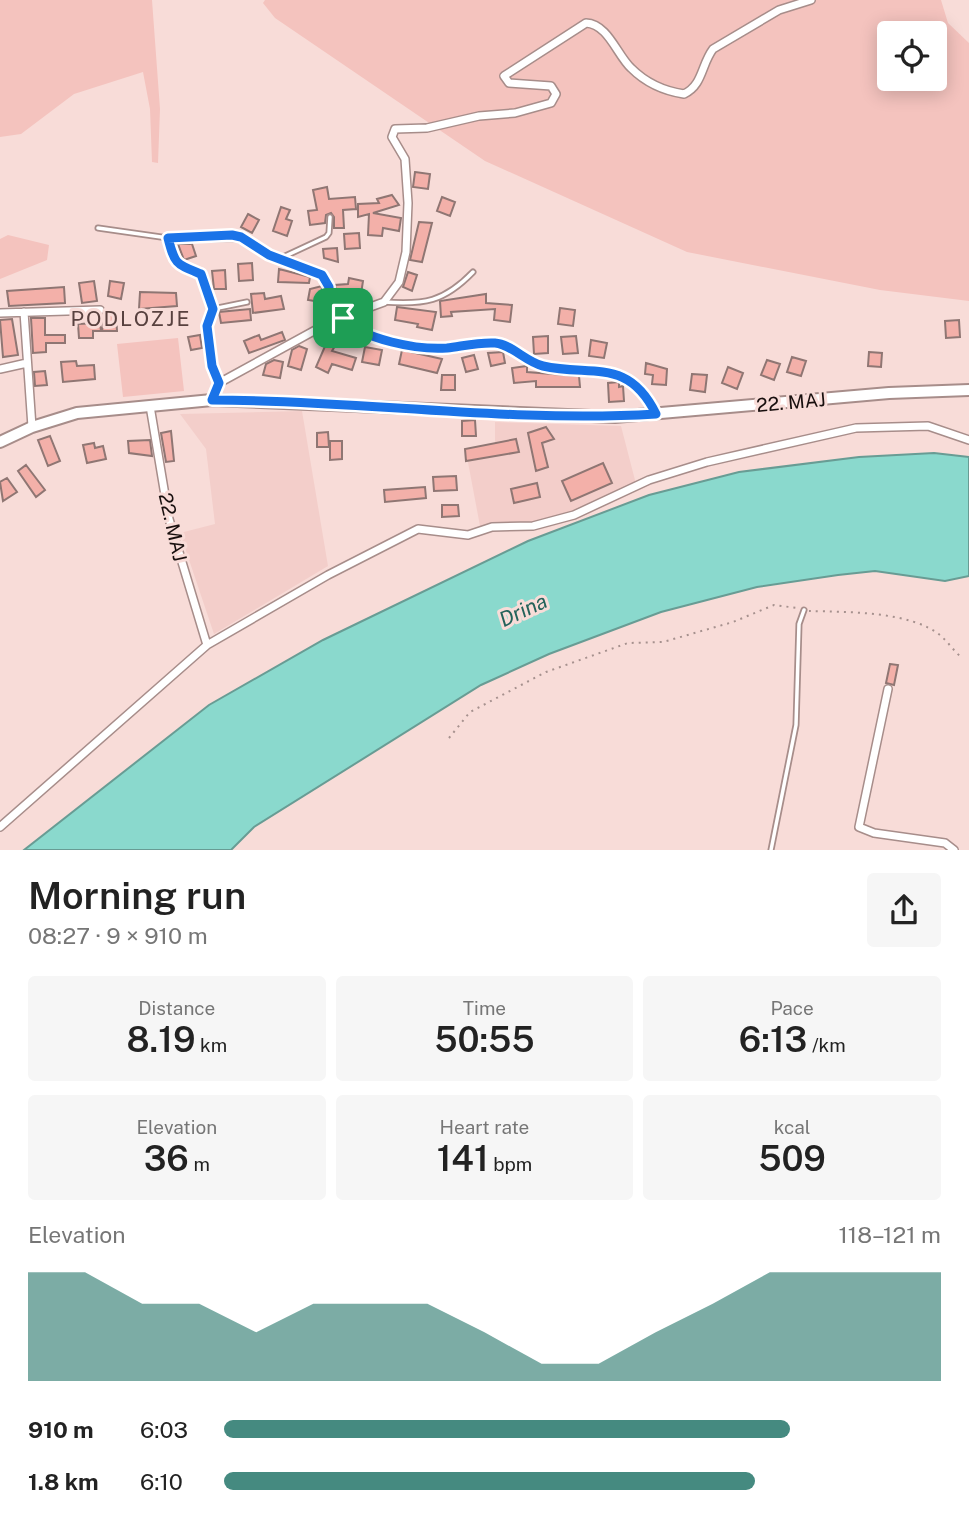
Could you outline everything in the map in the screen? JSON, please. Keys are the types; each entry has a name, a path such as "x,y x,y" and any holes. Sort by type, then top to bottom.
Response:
{"main road":[{"name":"22. MAJ","path":"0,442 32,427 77,413 212,400 275,400 538,415 656,414 969,390"}],"street":[{"path":"212,400 219,383 331,321 384,302 399,282 407,253 405,159 392,137 398,128 427,128 480,116 515,114 551,103 556,94 551,86 509,83 504,76 586,23 599,27 628,65 646,80 661,89 684,94 697,84 706,58 713,49 779,10 811,0"},
{"path":"219,383 212,366 207,326 213,309 204,278 201,274 180,268 173,258 168,238 232,235 279,259 316,272 326,279 331,321"},
{"path":"0,313 100,310"},
{"path":"24,312 32,427"},
{"path":"343,318 363,334 424,347 498,343 525,360 543,366 608,370 624,376 648,398 656,414"},
{"path":"0,369 27,363"},
{"name":"22. MAJ","path":"150,406 169,519 208,645"},
{"path":"0,827 208,645 328,575 418,529 468,535 492,527 533,526 574,515 649,480 707,462 856,428 928,426 969,440"},
{"path":"888,689 859,827 874,833 946,843 954,850"}],"lane":[{"path":"279,259 326,237 329,233 330,217"},
{"path":"99,229 168,238"},
{"path":"384,302 420,304 432,300 457,289 473,272"},
{"path":"213,309 247,302"},
{"path":"771,850 796,724 799,624 804,610"}],"path":[{"path":"449,738 470,712 546,672 628,643 663,642 733,622 774,605 804,610 851,612 906,621 941,635 960,656"}],"shaded area":[{"path":"0,0 152,0 160,109 158,163 152,162 150,109 143,72 74,94 21,134 0,137"},
{"path":"265,0 941,0 948,23 969,43 969,301 880,290 687,252 485,161 275,18 263,3"},
{"path":"8,235 49,245 47,260 0,279 0,239"},
{"path":"178,338 184,391 123,397 117,344"},
{"path":"302,411 328,566 214,634 180,533 215,524 206,449 180,414"},
{"path":"495,422 621,426 636,484 563,515 539,521 480,526 467,457 495,453"}],"water":[{"name":"Drina","path":"934,453 969,457 969,576 945,581 875,571 838,575 757,587 661,612 549,654 481,685 254,827 231,850 24,850 209,705 323,640 528,541 649,495 739,472 859,457"}],"building":[{"path":"415,172 430,174 428,189 413,187"},
{"path":"327,187 329,199 355,197 356,209 343,210 344,228 334,228 334,217 331,213 326,215 325,223 310,225 308,211 317,210 313,190"},
{"path":"392,195 399,205 373,213 401,218 399,231 383,228 382,236 368,235 369,214 358,217 358,204 379,203 377,199"},
{"path":"442,197 455,202 450,216 437,211"},
{"path":"281,207 290,210 286,219 292,221 287,236 273,231"},
{"path":"248,214 259,220 252,233 241,227"},
{"path":"419,222 432,223 422,262 410,260"},
{"path":"359,233 360,248 345,249 344,234"},
{"path":"178,244 192,244 196,256 184,260"},
{"path":"337,248 338,262 324,258 323,249"},
{"path":"252,263 253,280 239,281 238,264"},
{"path":"279,269 310,277 309,283 278,282"},
{"path":"225,270 226,289 214,289 212,271"},
{"path":"408,272 417,275 412,291 403,287"},
{"path":"349,278 363,281 361,294 345,291 346,302 337,302 335,285 348,284"},
{"path":"94,281 97,301 82,303 79,283"},
{"path":"110,281 124,283 121,299 108,296"},
{"path":"322,286 321,302 308,300 310,289"},
{"path":"64,287 65,303 9,306 7,291"},
{"path":"140,292 176,293 177,306 139,309"},
{"path":"264,293 265,299 281,296 284,309 253,313 251,294"},
{"path":"486,294 486,303 512,305 510,322 494,320 495,309 451,312 452,316 441,317 440,301"},
{"path":"397,307 436,312 432,330 417,327 418,324 395,320"},
{"path":"560,308 575,310 573,326 558,324"},
{"path":"250,309 251,320 221,323 219,312"},
{"path":"105,313 116,313 117,331 102,331"},
{"path":"31,318 45,318 45,335 65,335 65,343 46,343 46,352 33,353"},
{"path":"12,319 18,355 3,357 0,320"},
{"path":"959,320 960,337 946,338 945,321"},
{"path":"100,323 101,331 93,331 93,338 79,338 78,324"},
{"path":"331,329 341,336 332,351 356,358 352,370 332,364 328,373 316,367 326,344 323,342"},
{"path":"282,332 285,340 249,353 244,341 259,335 261,340"},
{"path":"200,335 202,348 191,350 188,337"},
{"path":"548,336 548,353 534,354 533,337"},
{"path":"576,336 578,353 563,354 561,337"},
{"path":"591,340 607,343 604,358 589,356"},
{"path":"299,346 307,349 301,370 288,366 292,350"},
{"path":"365,347 382,350 379,365 362,362"},
{"path":"402,350 442,359 437,373 399,364"},
{"path":"503,352 505,363 491,366 488,353"},
{"path":"869,352 882,353 881,367 868,366"},
{"path":"474,355 478,369 466,372 462,358"},
{"path":"792,357 806,361 801,376 787,372"},
{"path":"274,360 283,362 280,378 263,375 266,364"},
{"path":"767,360 780,364 774,380 761,375"},
{"path":"76,361 77,366 94,365 95,379 63,382 61,362"},
{"path":"646,363 667,369 666,385 652,384 653,375 645,374"},
{"path":"527,366 527,372 579,376 580,387 536,387 536,381 514,383 512,368"},
{"path":"728,367 743,373 737,389 722,383"},
{"path":"45,371 47,385 35,386 34,372"},
{"path":"692,374 707,375 705,392 690,390"},
{"path":"442,375 455,375 455,390 441,390"},
{"path":"619,382 619,387 623,386 624,401 609,402 608,383"},
{"path":"475,420 476,436 462,436 462,421"},
{"path":"546,427 554,439 542,443 548,467 536,471 528,433"},
{"path":"171,431 174,461 166,462 161,433"},
{"path":"328,432 329,447 317,447 317,433"},
{"path":"50,436 60,461 48,466 38,440"},
{"path":"516,439 519,452 466,461 465,449"},
{"path":"150,440 152,456 129,453 128,441"},
{"path":"330,441 342,441 342,459 330,460"},
{"path":"94,443 95,448 103,446 106,459 87,463 83,445"},
{"path":"603,463 612,483 571,501 562,481"},
{"path":"26,465 45,490 36,497 18,471"},
{"path":"456,476 457,490 434,491 433,477"},
{"path":"7,478 17,492 3,501 0,482"},
{"path":"537,483 540,497 514,503 511,489"},
{"path":"425,487 426,498 385,502 384,490"},
{"path":"442,505 458,505 459,516 442,517"},
{"path":"890,664 898,665 894,685 886,683"}],"district":[{"name":"PODLOZJE","path":"131,318"}],"route":[{"path":"232,235 241,237 269,255 322,275 329,287 331,321 343,318 353,329 363,334 424,347 445,348 498,343 525,360 543,366 608,370 624,376 648,398 656,414 615,417 538,415 275,400 212,400 219,383 212,366 207,326 213,309 204,278 201,274 180,268 173,258 168,238 232,235"}]}
